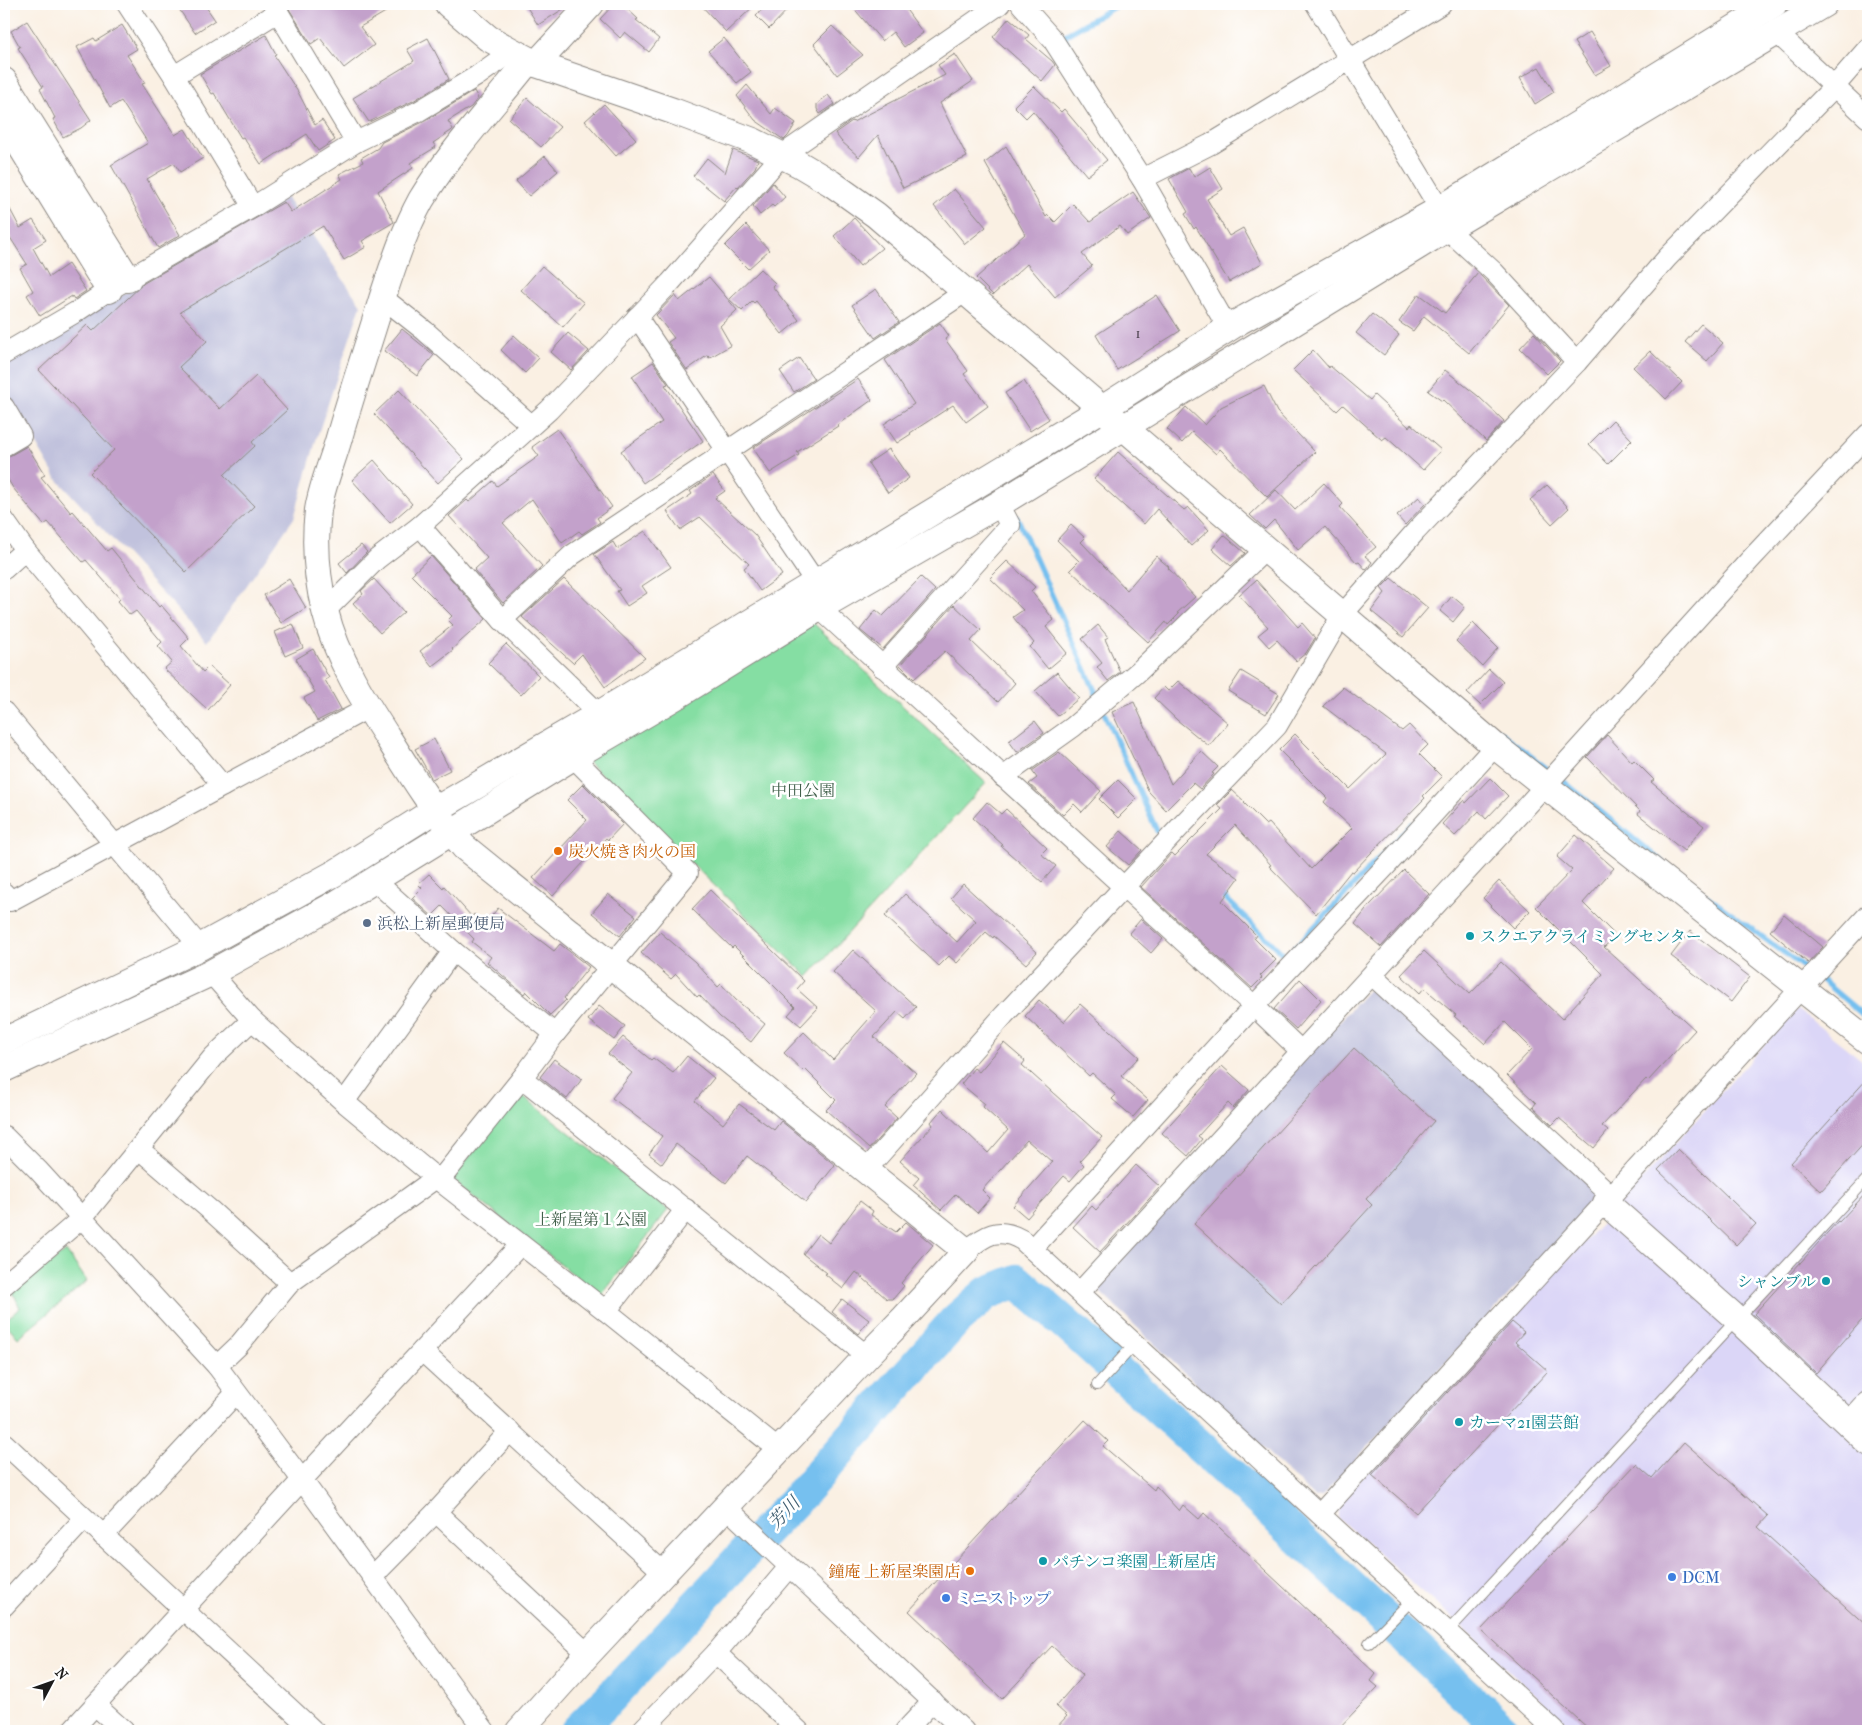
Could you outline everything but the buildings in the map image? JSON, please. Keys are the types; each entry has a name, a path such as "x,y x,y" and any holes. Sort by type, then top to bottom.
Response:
{"street":[{"path":"127,4 174,76 253,207"},
{"path":"448,4 488,38 526,58 753,141 831,183 862,204 1495,746 1868,1041"},
{"path":"591,4 526,58 450,158 426,192 415,212 390,271 337,446 322,489 318,512 316,553 325,611 338,649 368,708 435,810 464,846 480,861 966,1251"},
{"path":"325,611 377,559 420,526 549,410 670,283 782,155 1000,4"},
{"path":"1020,4 1053,40 1142,179 1228,328"},
{"path":"1316,4 1443,219 1577,362"},
{"path":"1142,179 1211,144 1441,4"},
{"path":"5,1038 200,947 335,873 435,810 599,714 1102,409 1228,328 1443,219 1824,4"},
{"path":"174,76 276,8 356,142"},
{"path":"4,1069 211,973 326,910 819,608 999,504 1122,427 1226,366 1757,8"},
{"path":"1776,32 1868,118"},
{"path":"866,1170 1004,1015 1277,726 1342,615 1416,531 1577,362 1667,258 1834,87 1868,48"},
{"path":"4,354 253,207 356,142 419,111 477,76 526,58"},
{"path":"4,81 119,285"},
{"path":"4,119 119,285"},
{"path":"502,620 572,555 965,292"},
{"path":"383,298 425,331 531,425"},
{"path":"638,317 816,583"},
{"path":"4,407 20,436 4,446"},
{"path":"1080,1292 1749,561 1868,434"},
{"path":"882,666 1010,525 999,504"},
{"path":"4,520 25,550 223,786"},
{"path":"420,526 502,620 599,714"},
{"path":"4,569 25,550"},
{"path":"1003,777 1073,726 1140,671 1265,550"},
{"path":"819,608 1254,1006 1301,1052"},
{"path":"4,893 10,901 368,708"},
{"path":"4,712 200,947"},
{"path":"1032,1249 1495,746"},
{"path":"217,1366 238,1346 290,1283 438,1179 522,1078 554,1034 610,965 688,873 573,757"},
{"path":"374,880 453,951 554,1034"},
{"path":"1320,1514 1868,915"},
{"path":"344,1102 453,951"},
{"path":"211,973 252,1020 344,1102 520,1246 606,1311 779,1450"},
{"path":"1372,975 1859,1434 1868,1405"},
{"path":"4,1284 82,1218 213,1057 252,1020"},
{"path":"522,1078 867,1356"},
{"path":"4,1136 38,1170 217,1366 485,1731"},
{"path":"139,1149 210,1210 290,1283"},
{"path":"606,1311 686,1209"},
{"path":"519,1731 664,1573 731,1512 779,1450 966,1251 987,1236 1002,1232 1015,1236 1032,1249 1080,1292 1131,1348 1320,1514 1408,1603 1448,1631 1555,1731"},
{"path":"70,1731 182,1608 520,1246"},
{"path":"422,1352 664,1573"},
{"path":"103,1536 236,1393"},
{"path":"373,1576 436,1512 510,1431"},
{"path":"4,1443 314,1731"},
{"path":"436,1512 588,1654"},
{"path":"731,1512 964,1731"},
{"path":"4,1606 84,1519"},
{"path":"644,1730 716,1653 783,1562"},
{"path":"716,1653 799,1731"},
{"path":"905,1731 933,1701"},
{"path":"95,1705 124,1731"}],"lane":[{"path":"1448,1631 1868,1178"},
{"path":"1097,1385 1131,1348"},
{"path":"1369,1643 1408,1603"}],"shaded area":[{"path":"286,197 361,305 317,437 294,518 207,642 56,478 4,388 4,366"},
{"path":"1374,984 1602,1194 1322,1496 1314,1497 1095,1287"},
{"path":"1797,1009 1868,1065 1868,1731 1574,1731 1452,1617 1339,1519 1339,1502 1619,1205"}],"green space":[{"name":"中田公園","path":"811,621 986,783 808,977 584,758"},
{"name":"上新屋第１公園","path":"519,1093 668,1210 601,1296 452,1179"},
{"path":"66,1251 87,1281 18,1338 4,1321 20,1308 13,1292"}],"waterway":[{"path":"1071,51 1064,36 1119,4"},
{"path":"1017,517 1099,700"},
{"path":"1102,708 1157,831"},
{"path":"1493,736 1498,731 1563,781 1663,863"},
{"path":"1220,893 1286,957 1412,823"},
{"path":"1686,881 1824,982 1868,1019"},
{"name":"芳川","path":"577,1731 803,1492 955,1321 987,1293 1017,1281 1264,1505 1504,1731"}],"place":[{"name":"炭火焼き肉火の国","path":"558,851"},
{"name":"浜松上新屋郵便局","path":"367,923"},
{"name":"スクエアクライミングセンター","path":"1470,936"},
{"name":"シャンブル","path":"1826,1281"},
{"name":"カーマ21園芸館","path":"1459,1422"},
{"name":"パチンコ楽園 上新屋店","path":"1043,1561"},
{"name":"鐘庵 上新屋楽園店","path":"970,1571"},
{"name":"DCM","path":"1672,1577"},
{"name":"ミニストップ","path":"946,1598"}]}
